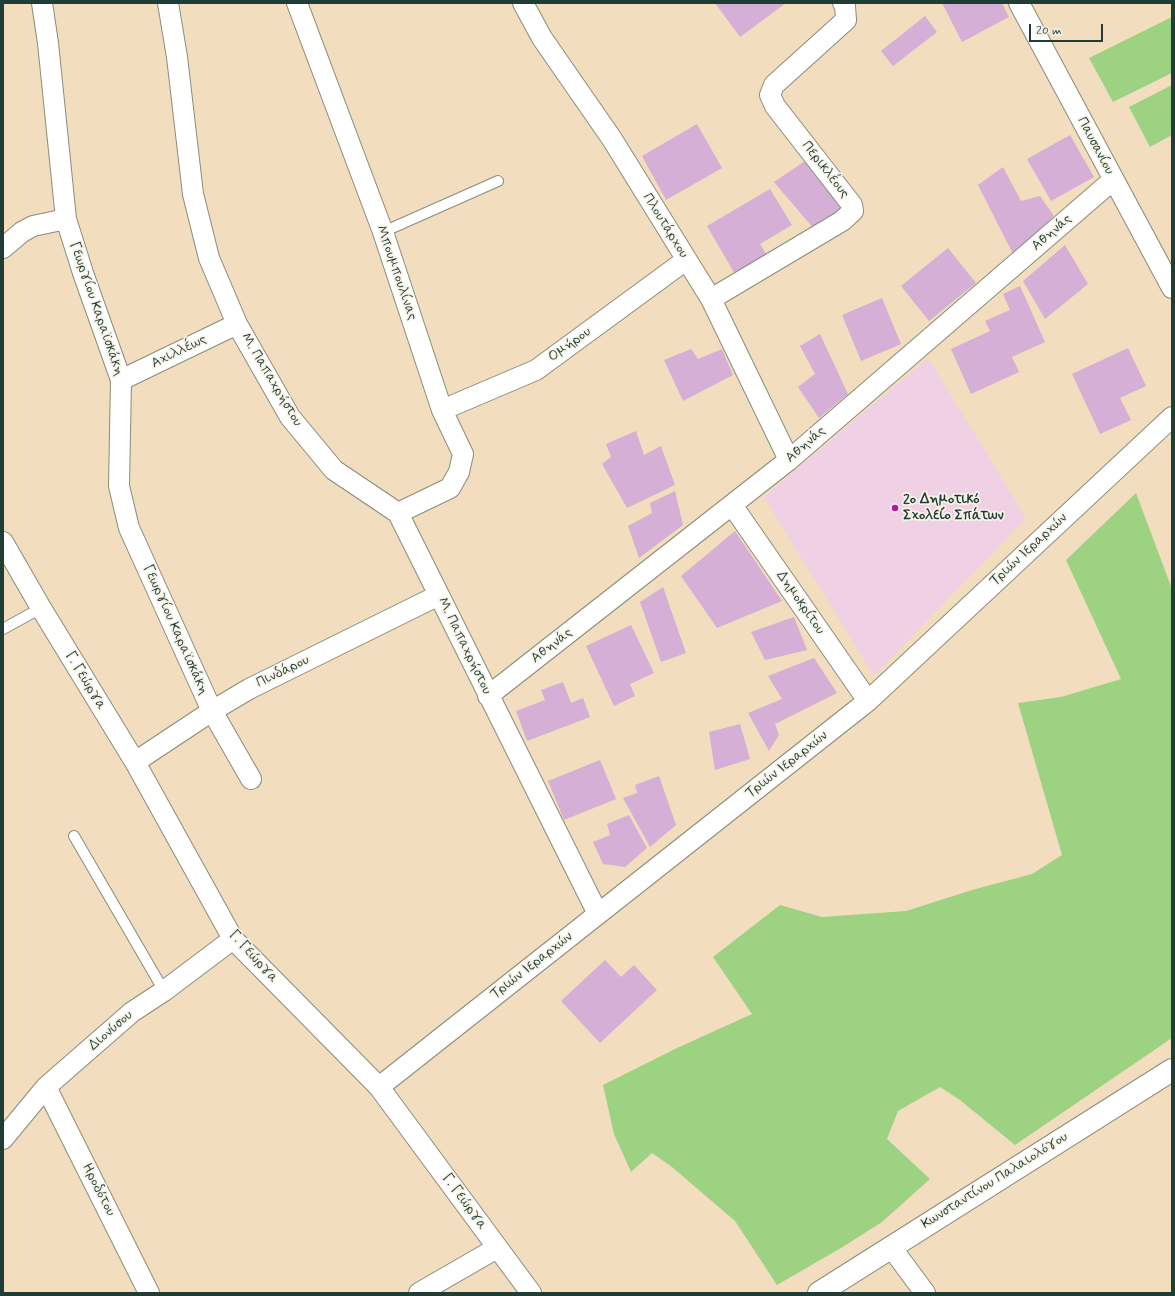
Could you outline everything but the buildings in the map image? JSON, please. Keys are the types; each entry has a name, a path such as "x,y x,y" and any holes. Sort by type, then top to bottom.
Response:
{"street":[{"name":"Γεωργίου Καραϊσκάκη","path":"42,3 48,43 66,219 83,273 121,380 119,486 129,528 212,711 251,779"},
{"name":"Μ. Παπαχρήστου","path":"168,3 177,57 193,194 209,258 237,324 290,417 334,470 398,513 598,914"},
{"name":"Μπουμπουλίνας","path":"297,3 383,232 442,410 462,454 459,472 450,488 398,513"},
{"name":"Πλουτάρχου","path":"523,3 542,38 612,139 711,299 789,460"},
{"name":"Περικλέους","path":"711,299 842,221 853,211 852,205 775,106 770,95 774,85 846,20 845,6 843,3"},
{"name":"Παυσανίου","path":"1019,3 1172,288"},
{"name":"Αθηνάς","path":"488,696 789,460 1113,180"},
{"path":"3,248 22,232 33,226 66,219"},
{"name":"Ομήρου","path":"442,410 536,370 686,260"},
{"name":"Αχιλλέως","path":"121,380 237,324"},
{"name":"Τριών Ιεραρχών","path":"379,1087 868,701 1172,417"},
{"name":"Δημοκρίτου","path":"732,505 868,701"},
{"name":"Γ. Γεώργα","path":"3,542 134,762 233,939 379,1087 497,1248 532,1293"},
{"name":"Πινδάρου","path":"134,762 212,711 249,689 439,595"},
{"name":"Διονύσου","path":"3,1139 46,1087 132,1012 164,991 233,939"},
{"name":"Κωνσταντίνου Παλαιολόγου","path":"819,1293 1172,1070"},
{"name":"Ηροδότου","path":"46,1087 149,1293"},
{"path":"891,1247 925,1293"},
{"path":"419,1293 497,1248"}],"lane":[{"path":"383,232 498,181"},
{"path":"3,629 41,608"},
{"path":"74,836 164,991"}],"shaded area":[{"name":"2ο Δημοτικό Σχολείο Σπάτων","path":"928,358 1026,518 874,676 764,497"}],"green space":[{"path":"1172,17 1172,73 1113,102 1089,58"},
{"path":"1172,85 1172,135 1150,147 1129,107"},
{"path":"1136,493 1172,589 1172,1038 1015,1145 960,1100 940,1087 898,1111 887,1139 930,1179 882,1222 841,1248 777,1285 735,1221 672,1167 652,1153 631,1172 614,1134 603,1085 677,1048 752,1014 713,957 780,905 822,917 906,911 972,890 1032,874 1062,855 1018,703 1061,697 1121,679 1066,560"}],"place":[{"name":"2ο Δημοτικό Σχολείο Σπάτων","path":"895,508"}]}
